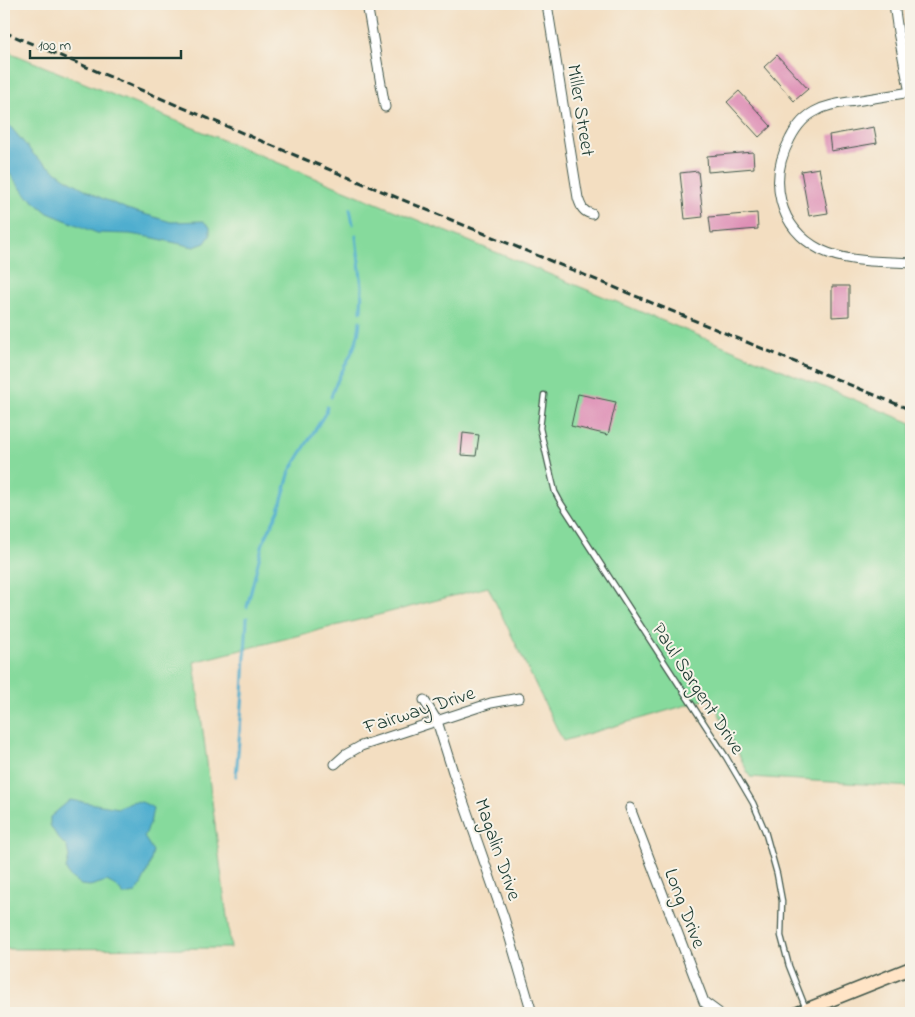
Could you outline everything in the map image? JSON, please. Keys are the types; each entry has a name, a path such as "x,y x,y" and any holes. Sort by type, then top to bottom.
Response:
{"street":[{"path":"367,4 385,107"},
{"name":"Miller Street","path":"547,4 578,198 581,207 586,212 592,214"},
{"path":"894,4 910,93 829,105 809,114 795,129 784,150 777,177 782,207 789,220 808,242 820,250 833,255 861,260 911,263"},
{"name":"Fairway Drive","path":"335,764 345,755 362,746 491,703 519,698"},
{"name":"Magalin Drive","path":"424,700 437,721 504,918 532,1013"},
{"name":"Long Drive","path":"630,808 704,1002 719,1013"},
{"path":"802,1012 911,968"}],"lane":[{"name":"Paul Sargent Drive","path":"544,395 540,428 548,468 561,503 721,749 753,803 765,830 782,901 782,936 784,947 802,1012"}],"green space":[{"path":"4,50 911,423 911,787 750,777 711,698 563,741 488,587 194,662 231,948 4,949"}],"water":[{"path":"4,119 35,156 65,178 99,197 127,209 171,222 203,221 210,227 210,236 205,243 194,247 130,234 97,233 48,213 25,194 4,166"},
{"path":"70,800 119,808 136,801 153,808 150,824 144,837 153,851 147,873 136,893 124,895 117,887 107,881 90,886 81,885 69,876 66,869 69,857 67,847 58,838 50,825 50,817"}],"building":[{"path":"777,55 808,89 794,101 764,67"},
{"path":"739,91 771,126 759,137 727,102"},
{"path":"874,127 877,143 831,151 829,135"},
{"path":"753,152 754,168 708,172 707,156"},
{"path":"819,168 828,213 809,216 801,171"},
{"path":"698,171 703,217 685,219 680,173"},
{"path":"757,213 758,229 711,233 709,217"},
{"path":"832,286 849,286 849,316 832,317"},
{"path":"578,394 616,402 608,435 571,426"},
{"path":"463,433 479,435 476,456 461,455"}],"waterway":[{"path":"350,209 353,224"},
{"path":"356,236 362,287 361,311"},
{"path":"331,397 356,343 360,321"},
{"path":"247,607 263,543 279,510 290,471 326,412 327,407"},
{"path":"236,776 247,618"}],"railway":[{"path":"4,32 304,159 911,410"}]}
